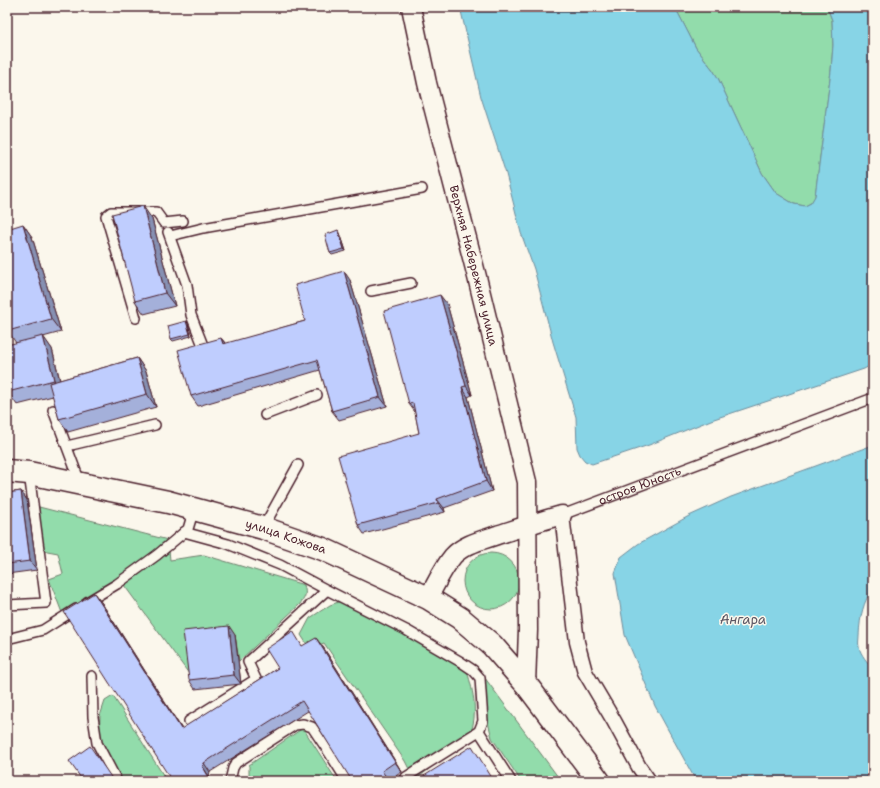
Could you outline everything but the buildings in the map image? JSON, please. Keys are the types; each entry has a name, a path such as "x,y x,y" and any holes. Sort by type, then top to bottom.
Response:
{"street":[{"name":"Верхняя Набережная улица","path":"411,7 427,83 477,277 527,482 528,630 526,684"},
{"name":"улица Кожова","path":"7,471 29,473 168,502 263,528 323,549 428,598 460,618 492,645 526,684 599,781"},
{"name":"остров Юность","path":"428,598 444,569 454,556 465,547 527,525 562,515"},
{"path":"562,515 577,642 585,672 639,767 649,781"}],"lane":[{"path":"170,236 203,228 422,189"},
{"path":"136,318 106,216 111,212 156,212 164,223 187,285 191,315 202,343"},
{"path":"164,223 183,221"},
{"path":"371,291 411,283"},
{"path":"264,415 317,395"},
{"name":"остров Юность","path":"562,515 873,398"},
{"path":"53,410 81,484"},
{"path":"67,446 155,424"},
{"path":"263,528 298,465"},
{"path":"7,605 46,603 29,473"},
{"path":"7,639 43,630 117,584 157,555 188,529 194,509"},
{"path":"184,532 228,544 280,565 406,630 473,670 480,678 483,721 479,731 406,777"},
{"path":"189,720 256,678 248,662 327,590"},
{"path":"92,676 93,717 97,743 117,781"},
{"path":"230,781 233,768 236,763 295,725 303,724 312,728 347,781"},
{"path":"479,731 511,781"}],"green space":[{"path":"675,7 827,7 832,20 833,45 831,71 815,197 811,203 805,206 794,204 776,193 762,173 718,78 696,48"},
{"path":"39,507 168,540 170,560 204,555 304,585 305,596 299,605 239,661 235,635 195,682 121,581 64,618 49,579 63,574 58,553 42,550"},
{"path":"491,553 502,555 511,561 517,570 519,581 517,592 511,601 502,607 491,609 480,607 471,601 465,592 463,581 465,570 471,561 480,555"},
{"path":"344,600 356,604 467,671 472,687 474,703 474,719 470,736 414,781 397,781 396,779 409,769 405,761 324,643 310,649 301,635 310,618 330,605"},
{"path":"479,670 561,781 521,781 492,738 485,710"},
{"path":"113,696 167,781 121,781 99,738 100,716 105,701"},
{"path":"303,728 337,781 249,781 249,765"}],"water":[{"path":"460,7 675,7 696,48 718,78 762,173 776,193 794,204 805,206 811,203 815,196 831,71 833,45 832,20 827,7 873,7 873,364 864,369 711,420 649,445 592,464 585,461 577,448 576,417 553,342 534,269 521,233 506,174 481,97"},
{"name":"Ангара","path":"873,445 873,587 867,599 860,622 859,646 866,661 873,668 873,781 696,781 655,706 625,635 615,573 621,557 638,544 689,516 731,497"}]}
